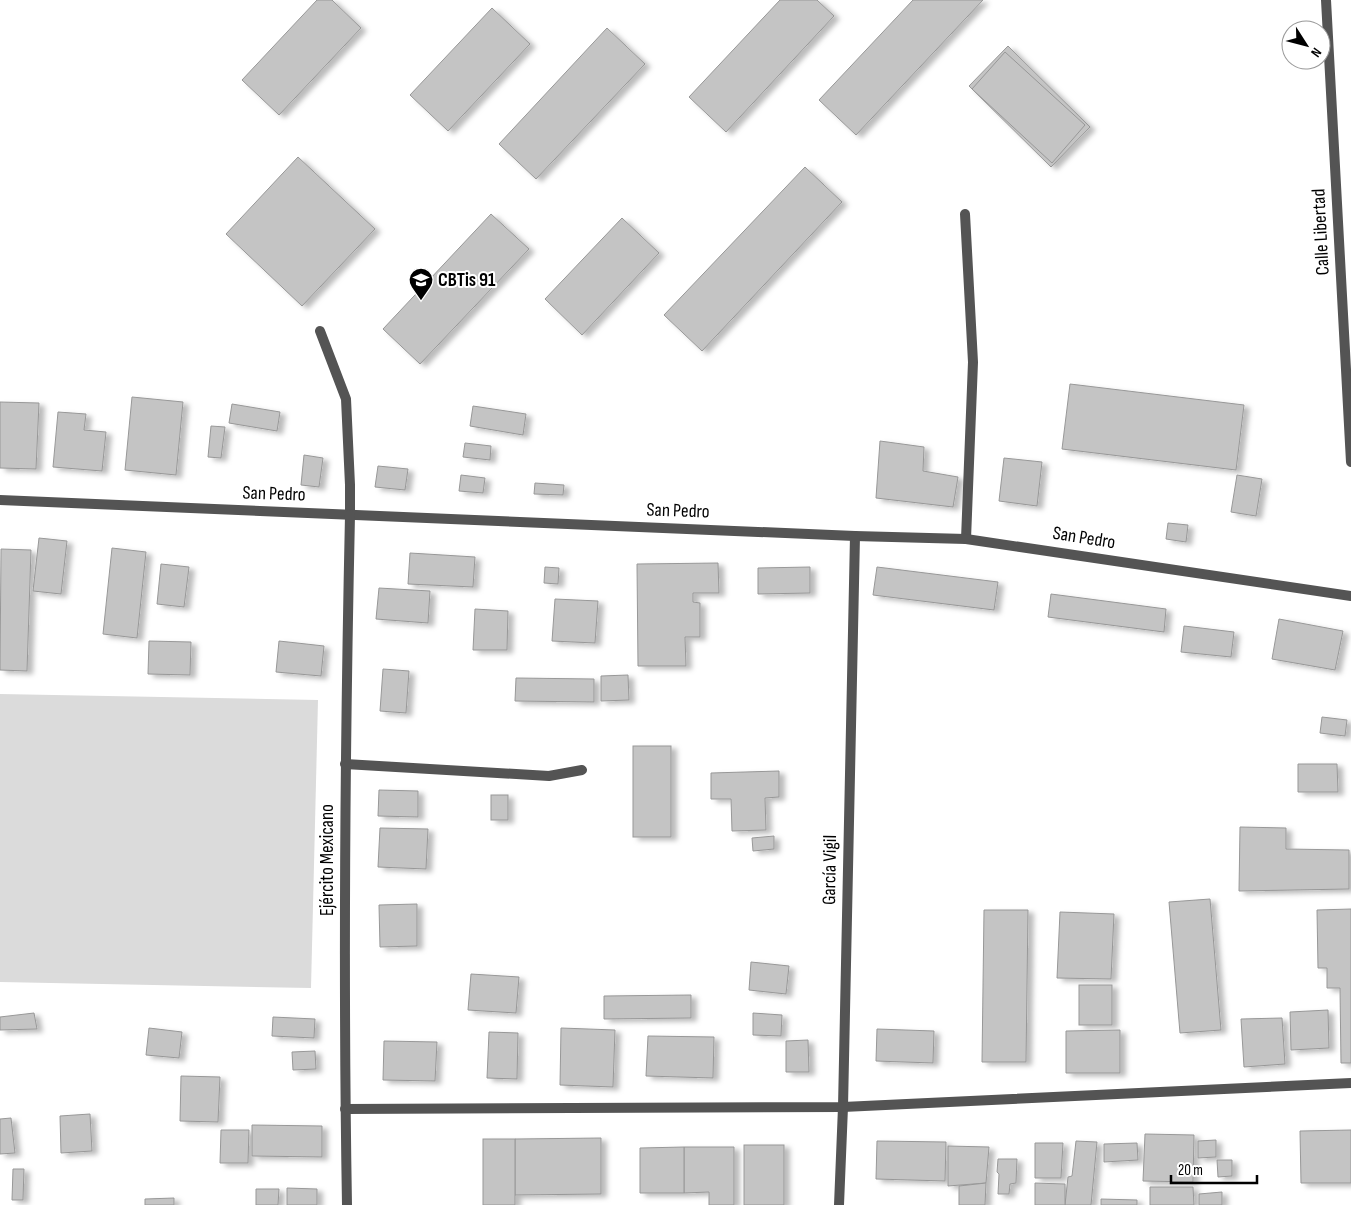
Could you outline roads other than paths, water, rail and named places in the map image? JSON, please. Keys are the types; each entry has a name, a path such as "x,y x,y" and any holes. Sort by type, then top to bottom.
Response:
{"street":[{"name":"Calle Libertad","path":"1326,0 1351,462"},
{"path":"965,214 973,362 966,538"},
{"name":"Ejército Mexicano","path":"320,331 346,399 350,484 345,764 345,1109 347,1205"},
{"name":"San Pedro","path":"0,500 855,536 966,538 1351,596"},
{"name":"García Vigil","path":"839,1205 843,1107 855,536"},
{"path":"345,764 549,776 582,770"},
{"path":"345,1109 843,1107 1351,1083"}],"place":[{"name":"CBTis 91","path":"421,301"}]}
